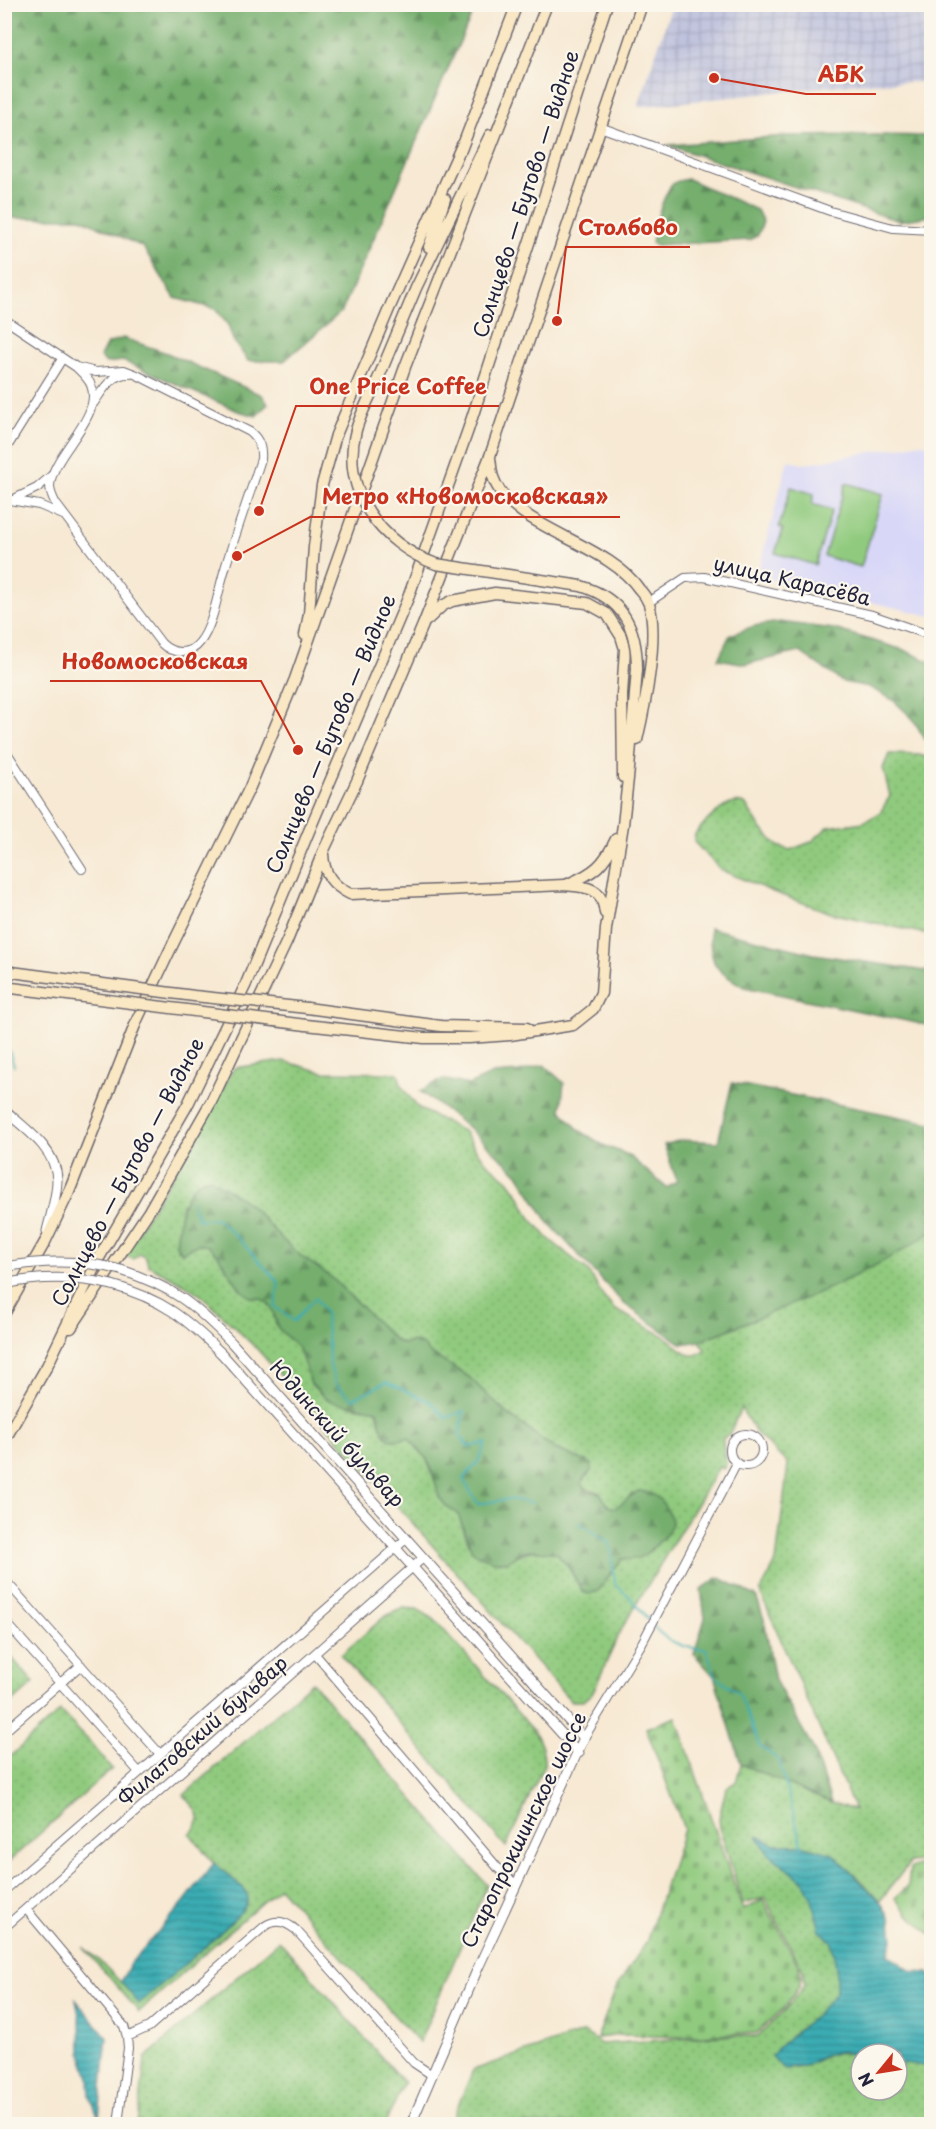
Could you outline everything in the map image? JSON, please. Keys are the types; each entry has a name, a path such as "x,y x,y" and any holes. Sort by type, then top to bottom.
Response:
{"main road":[{"path":"295,680 309,614 322,485 336,435 462,145 517,4"},
{"name":"Солнцево — Бутово — Видное","path":"4,1314 45,1242 90,1142 137,1020 250,787 295,680 405,367 547,4"},
{"name":"Солнцево — Бутово — Видное","path":"4,1441 47,1366 99,1258 188,1104 246,984 408,598 468,430 607,4"},
{"path":"47,1366 149,1211 211,1102 287,941 323,852 357,781 423,625 490,456 642,4"},
{"path":"4,987 306,1025 423,1038 457,1039 510,1035 573,1024 592,1009 601,993 607,922 629,769 638,669 637,649 628,622 612,601 596,591 580,586 436,564 416,557 399,546 383,530 360,496 354,476 352,455 356,429 416,288 526,59"},
{"path":"416,288 462,145"},
{"path":"490,456 493,476 509,501 522,512 610,560 631,577 649,602 654,630 644,712 629,769"},
{"path":"423,625 442,606 452,601 495,593 587,603 607,614 621,636 625,649 622,695 624,811"},
{"path":"564,885 596,870 603,862 622,825"},
{"path":"323,852 323,867 327,876 334,884 350,894 564,885 587,888 600,895 607,922"},
{"path":"4,972 457,1027 548,1029"}],"street":[{"path":"600,127 831,211 893,228 932,231"},
{"path":"4,319 76,367 87,377 92,386 92,406"},
{"path":"4,452 62,359"},
{"path":"52,475 50,493 65,516 165,648 174,652 184,652 200,642 210,619 259,465 261,447 258,440 250,432 137,375 124,370 96,372 76,367"},
{"path":"14,499 37,488 52,475 92,406 114,377 124,374 137,375"},
{"path":"4,499 39,505 65,516"},
{"name":"улица Карасёва","path":"649,602 685,578 704,577 872,615 932,636"},
{"path":"4,748 82,869"},
{"path":"4,1110 48,1152 55,1166 57,1179 55,1197 45,1242"},
{"name":"Юдинский бульвар","path":"4,1267 52,1261 84,1263 121,1270 149,1279 202,1312 584,1738"},
{"name":"Юдинский бульвар","path":"4,1284 24,1279 62,1277 94,1280 140,1293 170,1309 194,1326 222,1354 579,1753"},
{"name":"Старопрокшинское шоссе","path":"744,1435 753,1436 761,1448 760,1458 748,1466 737,1463 730,1453 732,1443 744,1435"},
{"name":"Старопрокшинское шоссе","path":"411,2124 515,1884 579,1753 584,1738 642,1642 737,1463"},
{"name":"Филатовский бульвар","path":"5,1889 406,1539"},
{"name":"Филатовский бульвар","path":"4,1928 423,1558"},
{"path":"4,1579 160,1754"},
{"path":"4,1620 139,1772"},
{"path":"315,1654 498,1868 515,1884"},
{"path":"4,1732 81,1665"},
{"path":"26,1909 122,2022 128,2048 118,2124"},
{"path":"127,2037 149,2027 265,1926 280,1921 296,1930 414,2063 432,2075"}],"shaded area":[{"path":"672,5 931,5 931,82 862,83 638,107"},
{"path":"922,443 931,446 931,616 757,576 788,460 802,464"}],"green space":[{"path":"5,4 476,5 342,311 284,361 248,361 233,340 228,325 215,309 175,298 143,247 81,218 5,218"},
{"path":"786,136 931,136 931,216 899,221 667,145"},
{"path":"688,179 757,210 763,222 758,235 750,240 656,245 652,243 666,194 674,183"},
{"path":"123,338 167,353 262,395 268,404 256,416 238,411 123,361 106,363 100,356 107,344"},
{"path":"846,483 883,494 861,567 824,556"},
{"path":"791,487 814,494 812,504 832,510 815,565 775,553 783,529 779,527"},
{"path":"780,622 834,629 904,650 931,662 931,746 913,719 893,700 869,687 843,682 800,652 746,664 718,659 730,635 754,626"},
{"path":"889,754 919,755 931,758 931,935 831,913 773,892 721,870 694,842 695,834 708,820 724,807 736,803 745,804 760,827 778,846 790,850 811,842 828,827 864,822 880,813 890,796 883,768"},
{"path":"710,928 814,954 931,972 931,1026 744,987 715,964 711,950"},
{"path":"283,1061 323,1072 398,1073 402,1087 418,1108 465,1132 487,1163 508,1180 530,1217 548,1238 588,1271 614,1309 664,1336 689,1355 696,1355 705,1350 700,1341 848,1279 931,1232 931,1850 928,1860 910,1862 880,1901 855,1874 802,1845 774,1845 758,1837 768,1853 803,1881 812,1899 820,1930 832,1942 836,1968 836,1993 815,2016 778,2048 784,2070 807,2065 833,2053 843,2053 849,2055 849,2102 909,2102 909,2063 931,2067 931,2124 450,2124 473,2070 584,2032 601,2044 722,2036 758,2036 784,2011 804,1986 803,1971 765,1898 743,1904 720,1829 719,1818 726,1788 736,1782 741,1764 831,1803 855,1810 760,1592 776,1562 788,1464 756,1433 741,1408 729,1435 723,1438 726,1461 724,1469 719,1467 622,1628 593,1692 583,1701 571,1701 257,1349 203,1297 148,1265 146,1258 142,1255 133,1259 123,1255 184,1157 234,1068","holes":["210,1178 249,1204 302,1257 331,1277 396,1341 403,1344 412,1342 421,1344 431,1354 469,1377 506,1413 555,1449 588,1462 591,1471 581,1484 583,1487 600,1493 608,1506 615,1508 633,1493 668,1532 643,1555 622,1559 598,1590 582,1592 569,1568 557,1553 543,1550 530,1551 506,1562 471,1549 458,1514 435,1481 426,1458 409,1438 393,1440 381,1427 377,1410 356,1407 311,1384 299,1349 276,1325 273,1311 268,1303 235,1281 217,1253 208,1246 198,1244 178,1250 176,1244 182,1204"]},
{"path":"544,1065 564,1083 561,1110 579,1130 603,1145 628,1155 667,1188 677,1181 664,1145 681,1140 718,1142 732,1083 931,1123 931,1232 848,1279 700,1341 682,1344 623,1303 549,1223 518,1174 469,1128 420,1091 443,1079 469,1085 493,1074 519,1072"},
{"path":"204,1178 210,1178 249,1204 283,1240 302,1257 331,1277 396,1341 403,1344 412,1342 421,1344 431,1354 469,1377 506,1413 555,1449 592,1464 591,1471 581,1484 589,1491 600,1493 608,1506 615,1508 638,1491 659,1499 672,1519 667,1533 646,1554 634,1559 622,1559 598,1591 589,1594 583,1592 557,1553 530,1550 506,1562 480,1556 471,1549 458,1514 445,1505 439,1497 432,1470 426,1458 409,1438 394,1440 386,1436 377,1410 326,1399 311,1384 299,1349 278,1328 268,1303 260,1298 252,1298 241,1290 217,1254 208,1246 198,1244 182,1253 176,1244 182,1206 190,1190"},
{"path":"718,1577 756,1596 764,1619 775,1680 814,1750 831,1803 741,1764 714,1676 694,1654 705,1618 701,1590"},
{"path":"403,1608 417,1609 434,1619 534,1731 541,1743 544,1765 506,1847 341,1655 384,1617"},
{"path":"4,1649 34,1683 5,1709 4,1709"},
{"path":"312,1682 487,1885 419,2043 279,1887 139,2012 83,1947 139,2003 209,1942 246,1905 248,1899 244,1889 213,1862 190,1834 199,1818 196,1810 184,1795"},
{"path":"60,1711 112,1769 7,1863 4,1860 5,1761"},
{"path":"676,1717 743,1910 763,1900 799,1967 801,1977 799,1987 783,2009 757,2033 679,2037 622,2035 597,2038 617,1986 646,1943 684,1829 646,1728"},
{"path":"931,1856 932,1934 908,1914 895,1898 908,1886 910,1868 930,1861"},
{"path":"279,1940 404,2083 385,2124 138,2124 145,2058"}],"water":[{"path":"757,1835 774,1845 802,1845 833,1854 880,1901 891,1920 893,1940 888,1955 913,1972 929,1973 931,1976 931,2067 909,2063 909,2042 849,2042 849,2054 842,2051 826,2055 805,2066 793,2066 784,2070 772,2056 836,1993 836,1968 832,1942 820,1930 812,1899 803,1881 768,1853"},
{"path":"214,1863 244,1889 247,1902 216,1937 139,2004 121,1982 130,1964 184,1902"},
{"path":"76,2000 107,2037 99,2118 90,2096 89,2078 81,2053 80,2021"}],"waterway":[{"path":"4,1034 14,1066"},
{"path":"191,1201 199,1220 216,1218 236,1236 279,1283 275,1307 294,1321 315,1298 325,1312 330,1365 336,1385 353,1399 386,1382 431,1402 446,1418 464,1411 459,1435 469,1447 486,1443 478,1462 463,1479 478,1504 509,1499 532,1503"},
{"path":"578,1522 610,1543 615,1584 630,1597 651,1623"},
{"path":"654,1627 665,1637 678,1644 706,1649 716,1677 739,1693 760,1746 779,1760 802,1845"}],"place":[{"name":"АБК","path":"714,78"},
{"name":"Столбово","path":"557,321"},
{"name":"One Price Coffee","path":"259,511"},
{"name":"Метро «Новомосковская»","path":"237,556"},
{"name":"Новомосковская","path":"298,750"}]}
